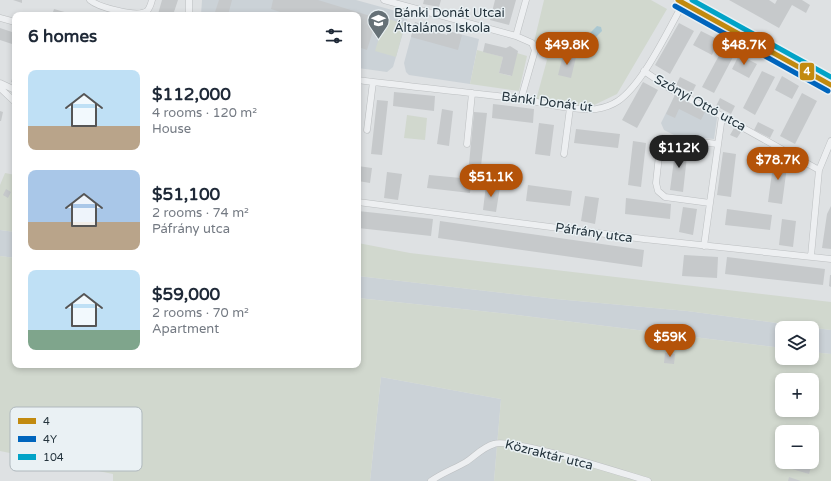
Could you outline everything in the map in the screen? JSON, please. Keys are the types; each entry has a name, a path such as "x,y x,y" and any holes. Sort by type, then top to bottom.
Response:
{"street":[{"path":"90,0 124,12"},
{"path":"144,12 151,6 152,0"},
{"path":"189,0 189,12"},
{"path":"384,0 516,36 532,43 535,50 521,99"},
{"path":"516,36 526,0"},
{"path":"682,1 831,85"},
{"name":"Bánki Donát út","path":"361,80 521,99 570,108 596,109 618,101 629,91 644,71 682,1"},
{"path":"0,18 12,21"},
{"name":"Szőnyi Ottó utca","path":"644,71 672,90 819,170"},
{"path":"367,130 373,82"},
{"path":"0,83 12,89"},
{"path":"0,88 12,99"},
{"path":"467,144 472,93"},
{"path":"564,154 570,108"},
{"path":"704,246 722,116"},
{"path":"710,203 665,197 661,195 656,183 659,151 664,143 672,139 718,144"},
{"path":"811,256 819,170 831,141"},
{"name":"Páfrány utca","path":"361,202 704,246 831,259"},
{"name":"Közraktár utca","path":"431,481 496,443 530,448 648,481"}],"shaded area":[{"name":"Bánki Donát Utcai Általános Iskola","path":"202,0 356,0 403,13 407,19 393,67 387,72 361,68 361,12 201,12"},
{"path":"544,0 651,0 667,9 617,94 590,107 536,100 547,60 534,42"},
{"path":"385,18 405,24 396,57 375,51"},
{"path":"415,22 430,27 429,30 447,35 448,31 479,39 470,84 409,75 406,72 404,63"},
{"path":"477,50 503,57 499,73 511,76 517,53 527,56 519,91 470,84"},
{"path":"675,95 705,112 705,110 715,115 717,118 714,139 674,135 664,130 661,123"},
{"path":"407,115 427,118 425,140 404,138"},
{"path":"5,173 12,174 12,232 0,230 0,185"},
{"path":"0,230 12,232 12,258 0,256"},
{"path":"361,244 410,253 831,302 831,330 819,328 819,321 775,321 775,323 687,311 556,299 361,276"},
{"path":"0,256 12,258 12,368 361,368 361,298 509,314 775,347 775,365 819,365 819,353 831,354 831,481 494,481 501,399 381,377 370,481 113,481 113,474 98,471 142,471 142,407 10,407 10,453 0,451"},
{"path":"361,276 556,299 687,311 775,323 775,347 509,314 361,298"},
{"path":"819,328 831,330 831,354 819,353"},
{"path":"381,377 501,399 494,481 370,481"}],"water":[{"path":"597,26 601,27 602,31 595,38 590,38 589,34"}],"building":[{"path":"13,0 22,0 22,3"},
{"path":"162,0 178,0 174,12 159,12"},
{"path":"219,0 232,0 229,12 215,12"},
{"name":"Bánki Donát Utcai Általános Iskola","path":"273,0 318,0 357,12 280,12 271,9"},
{"path":"424,0 441,0 439,7 423,4"},
{"path":"495,0 516,0 509,25 490,20"},
{"path":"729,0 769,0 775,4 777,0 802,0 810,5 806,13 792,5 779,28"},
{"path":"54,9 64,12 53,12"},
{"name":"Bánki Donát Utcai Általános Iskola","path":"361,13 377,18 367,50 361,48"},
{"path":"415,22 430,27 429,30 447,35 448,31 462,35 458,50 411,37"},
{"path":"679,23 694,31 670,74 655,65"},
{"path":"0,28 12,32 12,44 0,40"},
{"path":"701,31 719,40 712,55 693,45"},
{"path":"485,43 506,48 510,46 518,51 512,76 499,73 503,57 483,52"},
{"path":"723,48 734,55 714,93 702,87"},
{"path":"563,55 576,57 571,78 558,75"},
{"path":"739,55 757,64 749,78 732,69"},
{"path":"762,71 775,77 755,115 743,108"},
{"path":"782,76 799,86 792,99 775,90"},
{"path":"680,77 696,85 692,93 676,85"},
{"path":"643,82 658,90 637,128 622,120"},
{"path":"394,92 435,96 434,111 393,106"},
{"path":"802,93 817,101 795,144 780,136"},
{"path":"675,95 705,112 701,120 679,109 675,118 666,114"},
{"path":"720,98 735,106 731,114 716,106"},
{"path":"377,100 388,101 382,155 371,154"},
{"path":"493,104 534,109 533,123 492,118"},
{"path":"442,109 453,111 449,146 437,144"},
{"path":"0,111 3,112 1,121 0,121"},
{"path":"474,112 487,113 481,166 469,164"},
{"path":"758,122 774,130 770,138 754,130"},
{"path":"539,123 554,125 550,156 535,154"},
{"path":"734,128 741,132 737,138 730,135"},
{"path":"576,129 620,134 618,148 574,143"},
{"path":"633,141 646,143 641,187 628,185"},
{"path":"676,145 688,147 683,192 670,190"},
{"path":"723,152 736,154 731,197 717,195"},
{"path":"774,158 788,159 782,204 768,202"},
{"path":"361,166 372,168 370,183 361,182"},
{"path":"387,172 402,174 398,200 384,198"},
{"path":"429,175 472,179 470,193 427,188"},
{"path":"486,185 500,187 496,212 483,210"},
{"path":"528,185 572,191 570,206 526,201"},
{"path":"6,189 11,192 8,198 3,195"},
{"path":"585,196 599,198 595,224 581,221"},
{"path":"626,198 671,204 670,219 625,214"},
{"path":"831,206 831,249 822,248 827,214"},
{"path":"683,207 697,209 693,235 679,232"},
{"path":"727,209 772,215 770,230 725,225"},
{"path":"361,211 433,219 431,236 361,228"},
{"path":"782,219 796,221 793,247 779,245"},
{"path":"440,221 644,250 642,267 438,238"},
{"path":"684,255 718,257 717,278 682,276"},
{"path":"727,257 825,269 823,285 725,274"},
{"path":"831,275 831,287 829,286"},
{"path":"665,332 675,333 674,346 664,345"},
{"path":"665,353 675,354 674,364 664,363"},
{"path":"792,469 810,469 809,474"},
{"path":"789,477 801,481 788,481"}],"transit line":[{"name":"4","path":"678,0 831,85"},
{"name":"104","path":"692,0 831,77"},
{"name":"4Y","path":"675,6 828,91"}],"place":[{"name":"Bánki Donát Utcai Általános Iskola","path":"379,40"}]}
